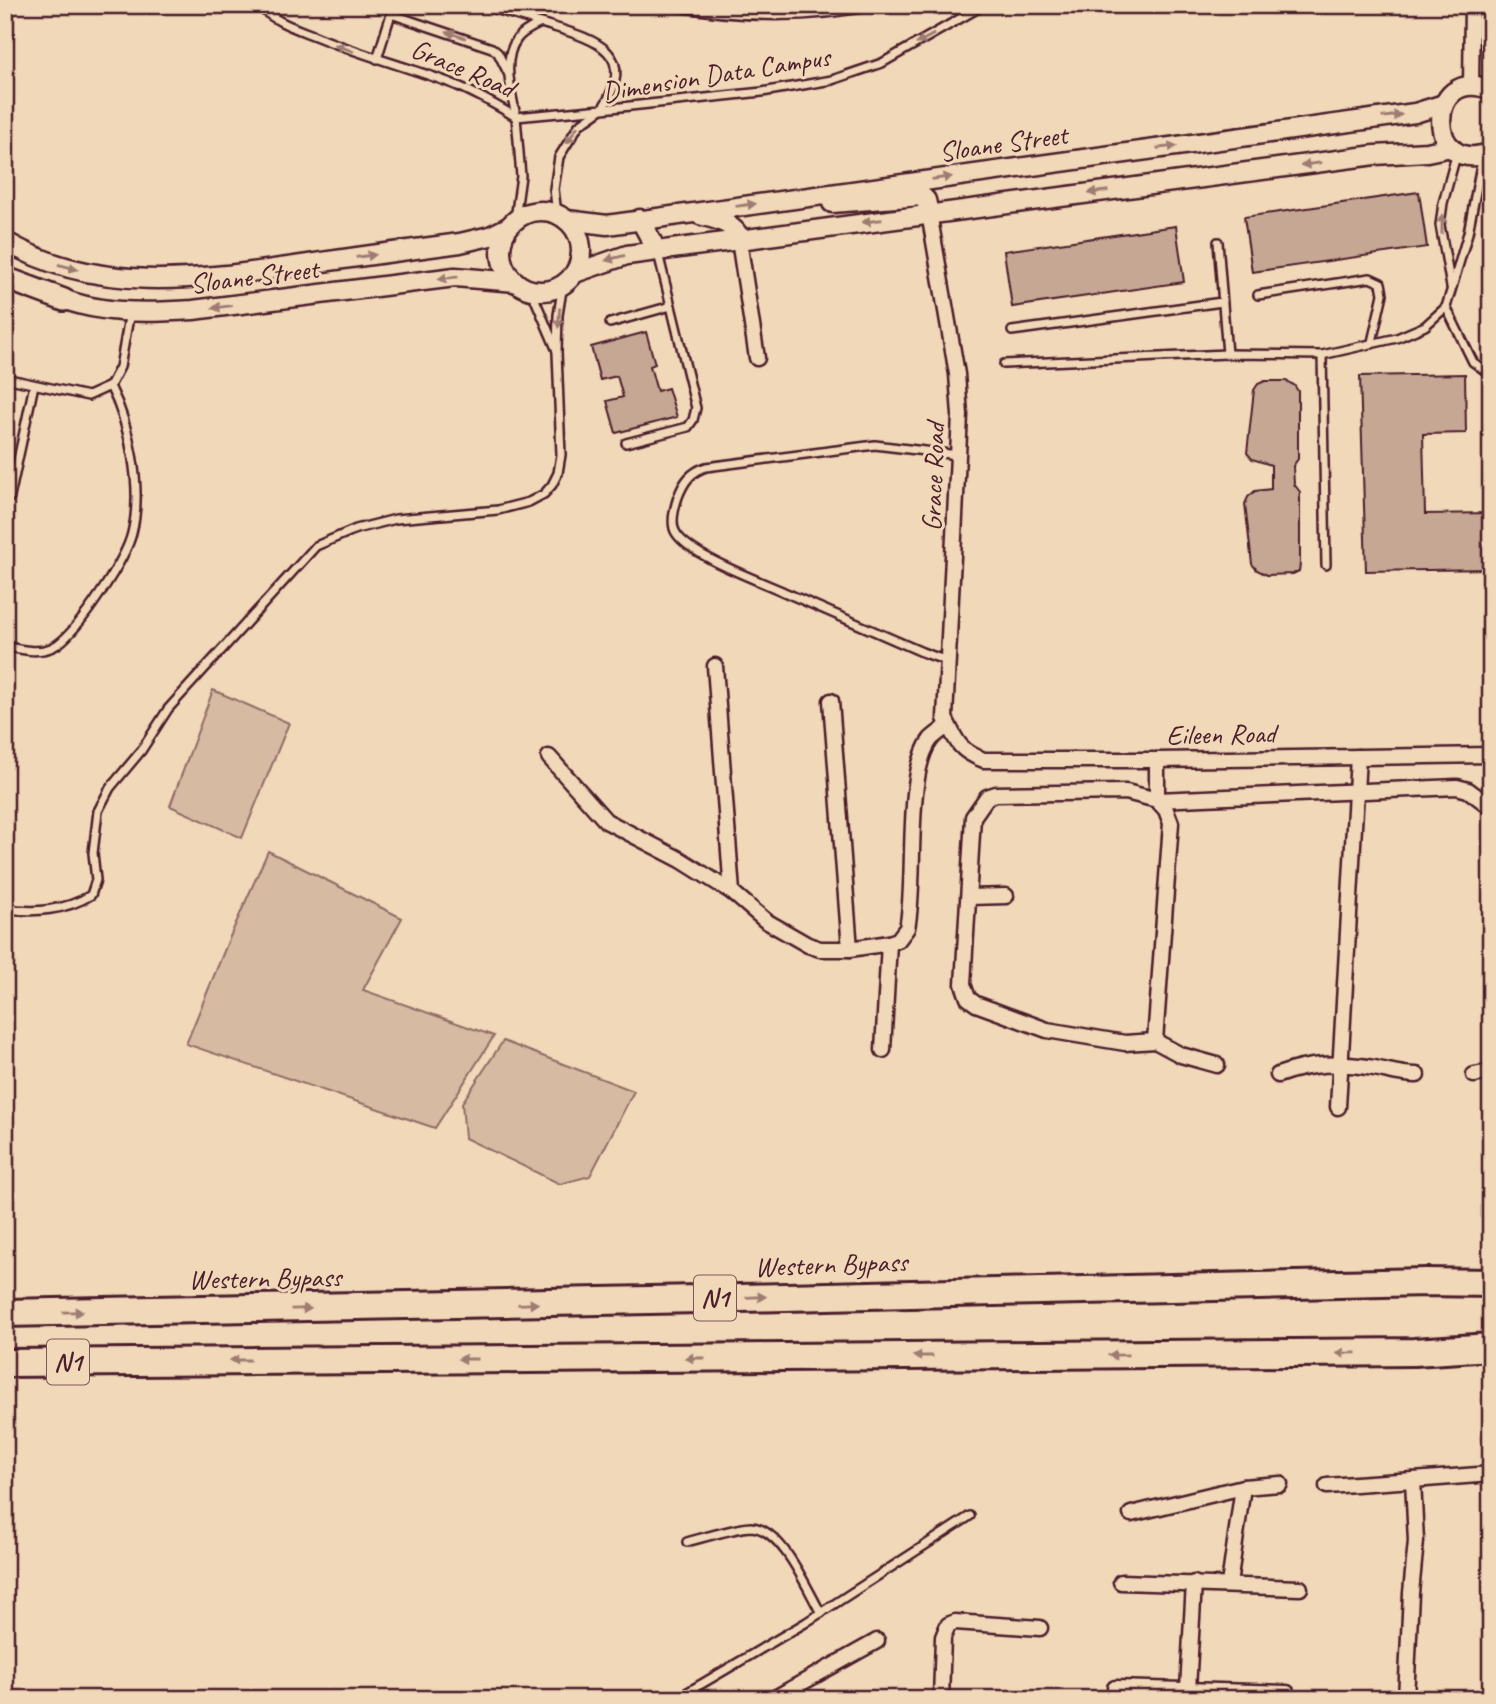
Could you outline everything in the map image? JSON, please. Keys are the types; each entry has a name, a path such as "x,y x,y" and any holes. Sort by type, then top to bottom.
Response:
{"highway":[{"path":"1426,1282 1491,1277"},
{"name":"Western Bypass","path":"5,1313 442,1306 1426,1282 1491,1283"},
{"name":"N1","path":"5,1363 1414,1352 1491,1349"}],"main road":[{"path":"5,278 64,300"}],"street":[{"path":"1472,5 1471,86 1491,90"},
{"name":"Sloane Street","path":"562,217 607,225 1415,113 1444,103 1460,89 1471,86"},
{"path":"1444,103 1440,126 1444,137 1454,149"},
{"path":"569,279 580,262 581,251 575,229 562,217 536,211 512,223 502,238 500,250 507,273 524,286 542,291 569,279 614,258 657,251 1375,155 1454,149 1469,155 1487,153"},
{"path":"801,197 828,203 922,196 926,200 929,213"},
{"path":"690,213 736,229 740,240 757,358"},
{"name":"Grace Road","path":"929,213 957,374 960,415 945,718 957,743"},
{"path":"640,219 657,251"},
{"name":"Sloane Street","path":"5,241 65,266 137,279 171,281 460,243 490,236 512,223"},
{"name":"Sloane Street","path":"5,269 64,300 130,312 193,310 455,276 524,286"},
{"path":"716,666 732,892"},
{"path":"831,701 850,949"},
{"path":"549,757 615,827 643,839 732,892 766,921 808,945 820,949 850,949 889,943 902,935 908,922 917,782 925,752 932,739 948,725"},
{"name":"Eileen Road","path":"957,743 964,751 984,760 1491,755"},
{"path":"1338,1107 1358,757"},
{"path":"1155,1041 1171,822 1166,810 1157,800 1157,760"},
{"path":"1217,1065 1181,1055 1155,1041 1125,1043 1047,1031 976,1004 968,998 963,984 973,817 987,797 996,793 1126,792 1157,800 1457,787 1468,790 1491,807"},
{"path":"969,897 1006,896"},
{"path":"883,1050 889,943"},
{"path":"1278,1075 1306,1065 1376,1068 1396,1074 1417,1075"},
{"path":"1474,1075 1491,1072"},
{"path":"1326,1486 1491,1474"},
{"path":"1406,1699 1416,1541 1413,1480"},
{"path":"1131,1514 1243,1488 1280,1484"},
{"path":"1229,1584 1243,1488"},
{"path":"1121,1582 1300,1588"},
{"path":"1188,1689 1194,1583"},
{"path":"941,1699 943,1637 948,1625 955,1622 1040,1628"},
{"path":"773,1699 877,1641"},
{"path":"1115,1688 1188,1689 1228,1695 1287,1693"}],"lane":[{"name":"Grace Road","path":"258,5 266,13 292,27 467,90 516,117 521,176 512,223"},
{"path":"377,59 395,5"},
{"path":"391,15 487,46 498,53 508,73 516,117 603,109 612,94 617,73 612,55 603,46 591,39 482,5"},
{"name":"Dimension Data Campus","path":"666,5 772,16 878,5"},
{"name":"Dimension Data Campus","path":"562,217 554,189 559,157 579,125 603,109 762,92 832,80 882,63 984,5"},
{"path":"508,73 514,43 541,23"},
{"path":"1451,291 1440,225 1454,149"},
{"path":"1004,364 1227,354 1322,355 1397,338 1425,326 1446,307 1468,233 1487,153"},
{"path":"1218,242 1227,354"},
{"path":"626,443 688,427 694,419 696,408 657,251"},
{"path":"1258,295 1370,278 1381,283 1383,295 1372,342"},
{"path":"5,908 36,911 80,902 91,895 96,880 93,853 98,811 110,788 141,751 168,709 316,545 356,529 396,519 498,510 529,502 544,494 558,473 561,455 558,315 569,279"},
{"path":"524,286 557,352"},
{"path":"1012,331 1222,302"},
{"path":"610,323 671,306"},
{"path":"1446,307 1473,362 1491,375"},
{"path":"5,378 89,396 110,386 120,367 130,312"},
{"path":"1322,355 1326,565"},
{"path":"5,502 10,497 34,385"},
{"path":"5,646 31,652 57,645 90,609 117,567 132,533 135,488 131,442 119,403 110,386"},
{"path":"948,662 722,564 687,544 676,534 673,527 675,506 684,484 697,470 706,467 875,444 960,456"},
{"path":"676,1699 821,1613 970,1517"},
{"path":"687,1542 752,1527 770,1535 783,1546 821,1613"}],"shaded area":[{"path":"213,690 289,723 242,838 170,806"},
{"path":"268,851 402,918 363,990 494,1036 435,1128 186,1044"},
{"path":"503,1041 634,1091 590,1176 560,1184 465,1138 462,1103"}],"building":[{"path":"1419,192 1427,247 1252,272 1244,217"},
{"path":"1176,226 1184,282 1012,307 1004,251"},
{"path":"646,332 655,364 650,366 657,391 668,388 677,417 616,433 607,401 623,397 617,376 600,380 591,347"},
{"path":"1465,374 1466,433 1423,434 1425,514 1491,513 1491,569 1366,571 1360,376"},
{"path":"1265,381 1286,381 1298,391 1298,459 1293,466 1294,484 1300,492 1300,564 1299,571 1293,574 1267,575 1252,564 1245,504 1255,491 1271,489 1271,465 1252,459 1247,453 1254,390 1258,384"}]}
